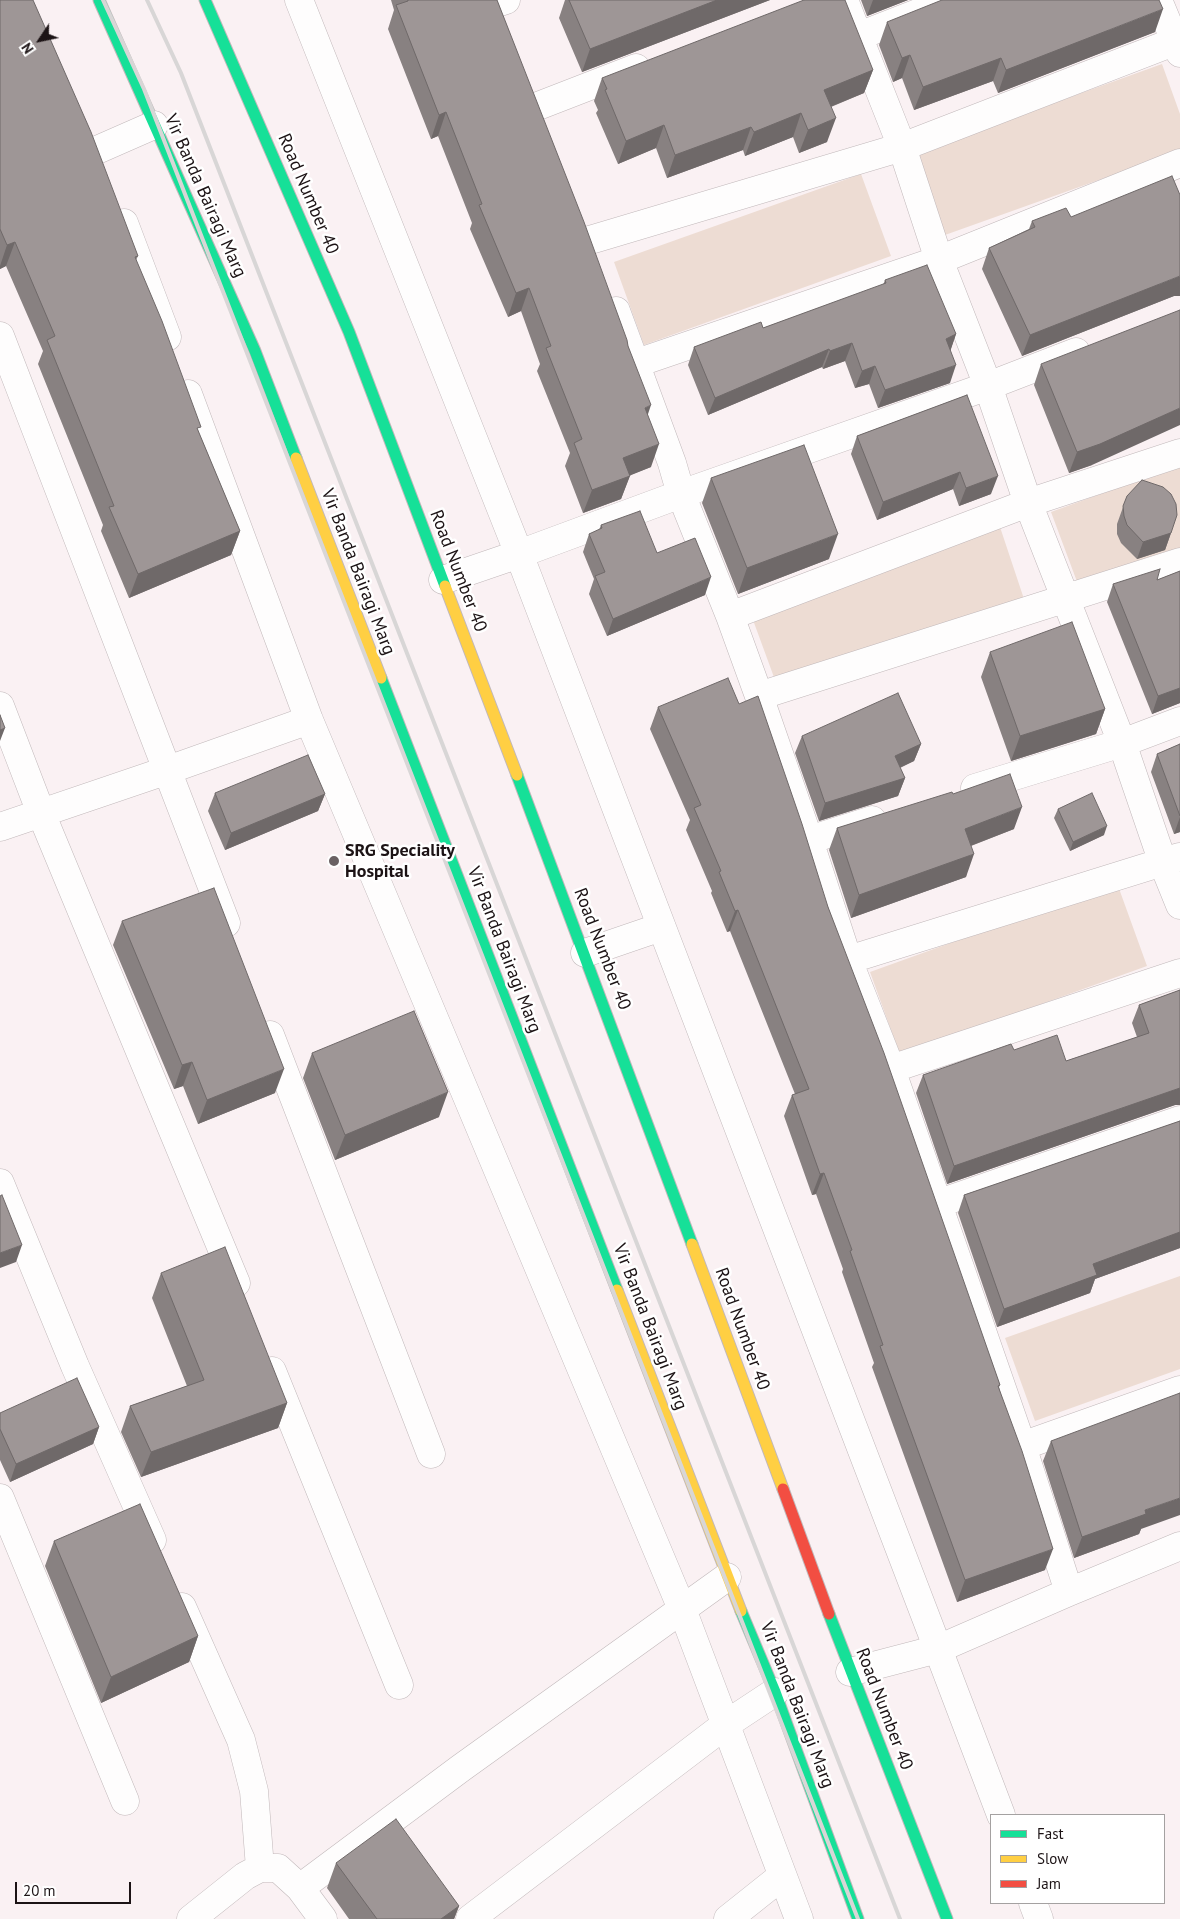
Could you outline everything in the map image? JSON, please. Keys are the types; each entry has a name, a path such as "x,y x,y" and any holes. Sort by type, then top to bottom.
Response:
{"main road":[{"name":"Vir Banda Bairagi Marg","path":"99,0 255,351 727,1577 775,1692 858,1919"},
{"name":"Road Number 40","path":"205,0 349,332 585,953 850,1672 947,1919"}],"street":[{"path":"299,0 519,554 1000,1814"},
{"path":"844,0 902,148 940,260 988,386 1064,600 1171,860 1180,905"},
{"path":"859,36 951,0"},
{"path":"599,264 902,148 1178,47 1158,0"},
{"path":"500,1 507,29"},
{"path":"538,106 657,60"},
{"path":"527,80 548,133"},
{"path":"86,124 101,159 154,125"},
{"path":"634,364 940,260 1180,163"},
{"path":"115,197 309,720 682,1609 799,1919"},
{"path":"580,213 672,463 681,494 730,616 759,696 848,960 891,1069 1022,1446 1069,1592"},
{"path":"0,336 235,946"},
{"path":"443,580 988,386 1098,344"},
{"path":"730,616 1028,503 1180,452"},
{"path":"759,696 1180,562"},
{"path":"0,706 41,813 246,1307"},
{"path":"0,827 309,720"},
{"path":"951,796 1122,743 1180,722"},
{"path":"809,840 894,813"},
{"path":"848,960 1171,860"},
{"path":"585,953 661,927"},
{"path":"891,1069 1180,973"},
{"path":"260,1011 431,1454"},
{"path":"937,1204 1180,1120"},
{"path":"0,1183 75,1366 241,1740 254,1791 260,1868"},
{"path":"261,1344 399,1685"},
{"path":"1022,1446 1180,1390"},
{"path":"0,1498 124,1801"},
{"path":"850,1672 938,1649 1180,1546"},
{"path":"300,1888 461,1768 727,1577"},
{"path":"470,1919 725,1725 775,1692"},
{"path":"191,1919 245,1876 260,1868 278,1868 300,1888 323,1919"},
{"path":"728,1919 782,1876"},
{"path":"1033,1904 1039,1919"}],"shaded area":[{"path":"1162,64 1180,114 1180,151 945,235 915,153"},
{"path":"861,174 891,256 644,345 614,262"},
{"path":"1180,465 1180,551 1079,587 1051,512"},
{"path":"1000,527 1024,599 775,680 753,620"},
{"path":"1117,883 1147,966 900,1055 870,972"},
{"path":"1180,1276 1180,1369 1035,1421 1005,1338"}],"building":[{"path":"0,0 33,0 91,132 138,256 135,257 162,321 201,427 197,428 240,531 138,574 109,507 114,506 47,340 55,336 15,242 7,245 0,229"},
{"path":"408,0 497,0 584,222 651,405 645,408 659,444 623,458 630,476 592,490 574,443 582,439 546,348 551,346 529,288 516,293 479,205 482,204 446,112 439,115 396,5"},
{"path":"569,0 717,0 590,49"},
{"path":"804,0 845,0 873,70 824,90 836,118 808,130 801,113 754,132 751,127 675,155 664,125 626,141 602,78"},
{"path":"942,0 1159,0 1163,9 1006,70 1001,58 923,87 910,55 902,58 887,22"},
{"path":"1172,176 1180,195 1180,276 1030,335 989,248 1035,227 1032,221 1066,208 1071,217"},
{"path":"927,265 956,334 946,339 956,365 885,390 875,366 862,371 852,343 830,351 829,349 715,398 694,347 761,322 763,328 886,283 885,280"},
{"path":"1180,310 1180,408 1100,444 1077,452 1041,364"},
{"path":"967,395 998,476 966,488 960,472 883,502 857,436"},
{"path":"804,445 838,534 747,568 711,478"},
{"path":"1142,480 1163,487 1171,494 1176,504 1177,515 1171,533 1143,542 1127,525 1123,506 1127,496"},
{"path":"640,511 657,553 695,538 711,577 613,619 595,576 605,572 589,534 602,528 601,525"},
{"path":"1160,569 1157,580 1180,571 1180,688 1158,696 1113,584"},
{"path":"1072,622 1105,709 1020,736 990,652"},
{"path":"728,678 739,704 758,696 828,907 884,1053 1000,1385 998,1386 1022,1451 1053,1549 965,1580 880,1346 883,1345 850,1251 852,1250 824,1173 820,1174 792,1095 809,1089 738,910 735,911 719,872 721,871 694,808 701,805 658,707"},
{"path":"898,693 921,744 895,756 905,778 825,803 802,736"},
{"path":"0,715 5,728 0,730"},
{"path":"1180,744 1180,816 1157,754"},
{"path":"308,755 325,794 231,833 215,793"},
{"path":"1010,774 1022,807 965,829 974,854 859,895 837,828 952,792 953,794"},
{"path":"1092,793 1107,826 1073,842 1058,809"},
{"path":"214,888 284,1069 207,1100 192,1062 182,1065 122,921"},
{"path":"1180,990 1180,1088 954,1166 923,1075 1011,1044 1014,1050 1057,1035 1066,1061 1149,1033 1139,1005"},
{"path":"414,1011 448,1092 345,1135 312,1053"},
{"path":"1180,1121 1180,1232 1093,1264 1097,1275 1004,1309 964,1195"},
{"path":"2,1195 22,1245 0,1253 0,1196"},
{"path":"225,1247 287,1403 151,1452 130,1406 204,1380 161,1273"},
{"path":"77,1378 99,1427 16,1464 0,1429 0,1413"},
{"path":"1180,1393 1180,1498 1145,1510 1146,1514 1082,1537 1051,1441"},
{"path":"140,1504 198,1636 111,1677 54,1541"},
{"path":"396,1819 459,1906 441,1919 377,1919 336,1863"}],"railway":[{"path":"103,0 144,89 858,1919"},
{"path":"147,0 181,73 900,1919"}],"traffic: fast":[{"path":"99,0 255,351 296,458"},
{"path":"205,0 349,332 445,586"},
{"path":"381,678 617,1290"},
{"path":"517,775 692,1244"},
{"path":"741,1611 775,1692 858,1919"},
{"path":"829,1614 947,1919"}],"traffic: slow":[{"path":"296,458 381,678"},
{"path":"445,586 517,775"},
{"path":"692,1244 783,1489"},
{"path":"617,1290 741,1611"}],"traffic: jam":[{"path":"783,1489 829,1614"}],"place":[{"name":"SRG Speciality Hospital","path":"334,861"}]}
